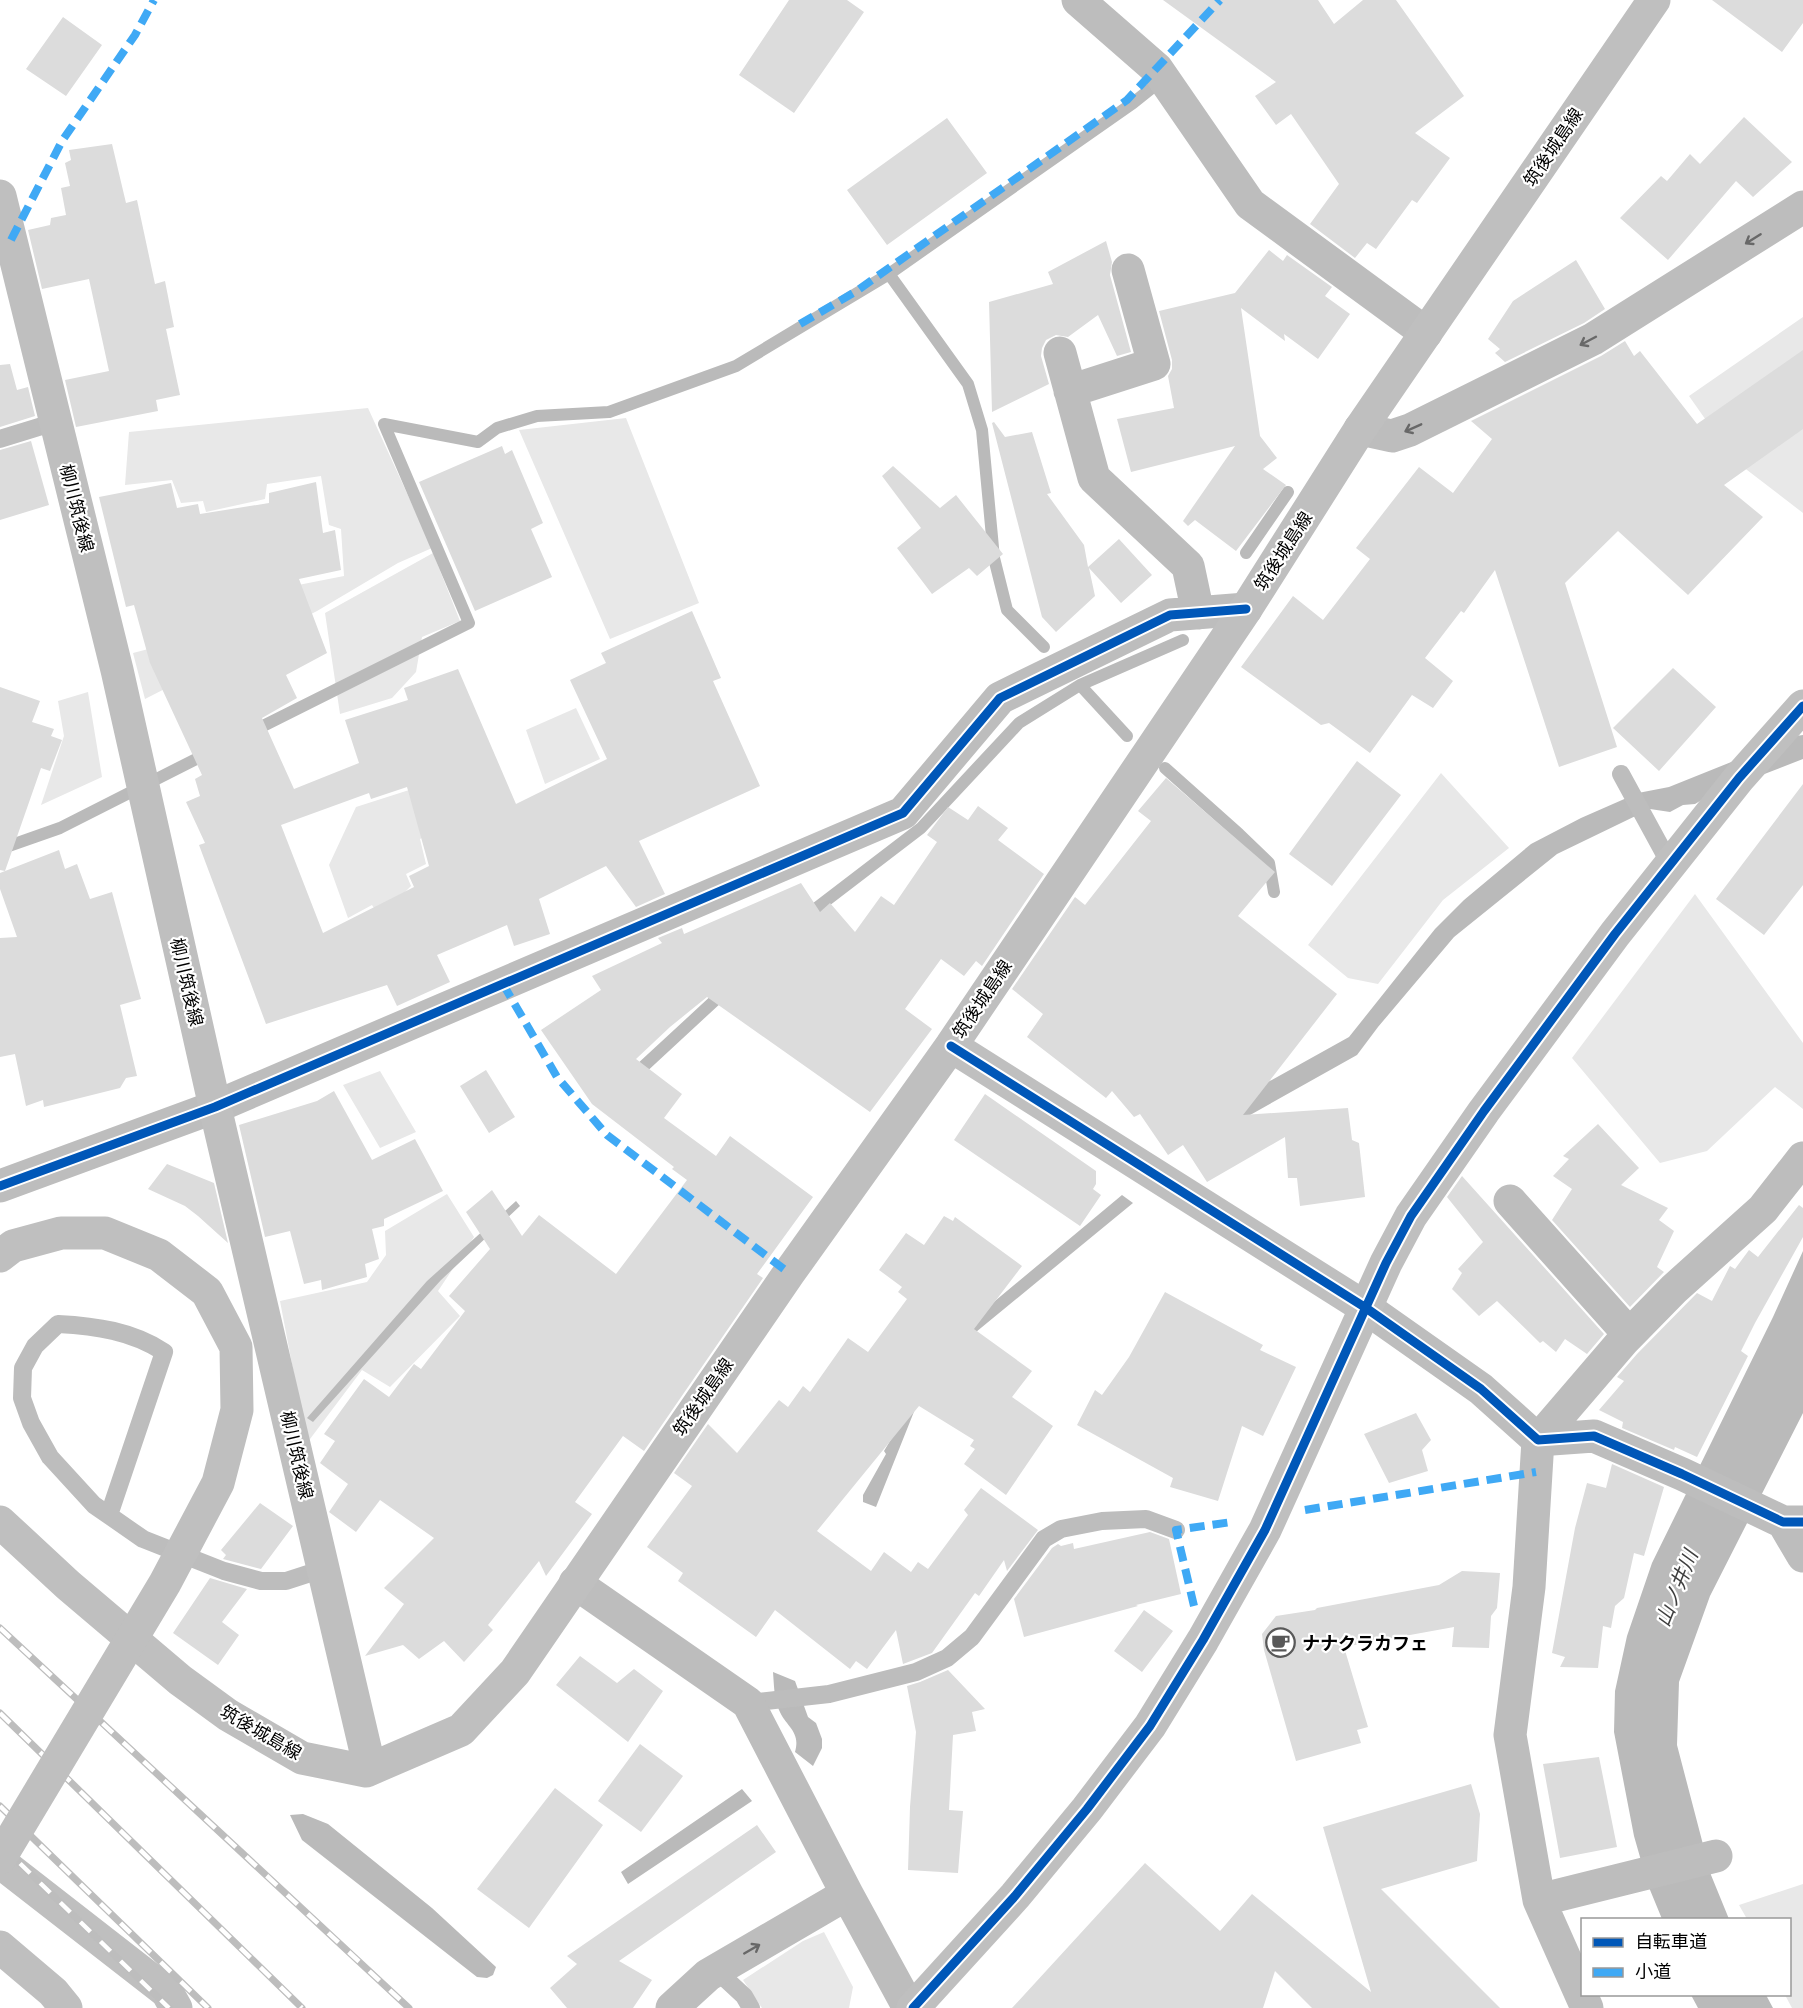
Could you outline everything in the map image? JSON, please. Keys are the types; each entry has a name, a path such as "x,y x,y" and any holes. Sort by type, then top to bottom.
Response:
{"main road":[{"name":"筑後城島線","path":"0,1522 68,1586 180,1680 228,1715 302,1758 366,1771 461,1730 515,1672 782,1283 951,1046 1246,609 1360,429 1654,0"},
{"name":"柳川筑後線","path":"0,196 117,670 215,1107 370,1769"},
{"path":"911,2008 1015,1896 1087,1809 1150,1726 1203,1640 1265,1530 1386,1263 1411,1216 1484,1111 1615,934 1739,778 1803,706"},
{"path":"951,1046 1366,1308"},
{"path":"0,1256 13,1246 61,1233 105,1233 159,1254 207,1292 236,1347 237,1410 218,1483 176,1563 0,1858"},
{"path":"0,1862 167,1992 176,2008"},
{"path":"0,1947 53,1992 66,2008"}],"street":[{"path":"1078,0 1157,69 1250,204 1426,333"},
{"path":"1360,429 1392,436 1410,430 1593,339 1803,207"},
{"path":"1070,391 1154,364 1128,270"},
{"path":"1060,353 1094,478 1188,566 1198,614"},
{"path":"0,1186 215,1107 903,813 1000,698 1170,615 1246,609"},
{"path":"1581,1994 1539,1900 1510,1735 1529,1587 1538,1440 1629,1335 1674,1289 1763,1209 1803,1158"},
{"path":"1510,1201 1629,1335"},
{"path":"1366,1308 1481,1389 1538,1440 1594,1436 1682,1474 1781,1518 1803,1556"},
{"path":"575,1583 747,1703 847,1894 911,2008"},
{"path":"1539,1900 1716,1856"},
{"path":"672,2008 716,1970 847,1894"}],"lane":[{"path":"0,439 55,422"},
{"path":"1624,780 1670,864"},
{"path":"109,1515 164,1352 148,1342 109,1329 58,1324 35,1346 23,1368 22,1398 31,1423 50,1457 94,1505 143,1539 224,1571 261,1581 286,1581 323,1569"},
{"path":"747,1703 830,1694 916,1672 947,1658 972,1637 1044,1539 1062,1529 1102,1521 1146,1519 1176,1530"},
{"path":"716,1970 744,1996 751,2008"}],"shaded area":[{"path":"1803,317 1803,513 1734,460 1689,396"},
{"path":"368,408 432,548 398,563 317,611 145,699 133,653 248,623 283,588 344,576 341,529 329,525 321,476 267,484 265,499 206,512 203,501 181,503 172,480 125,485 129,432"},
{"path":"626,418 699,603 610,639 519,430"},
{"path":"433,553 460,621 422,637 416,672 392,698 340,714 325,613"},
{"path":"88,692 102,777 41,805 64,736 58,701"},
{"path":"576,708 600,759 545,784 526,730"},
{"path":"1441,773 1509,848 1443,900 1378,984 1348,978 1308,945"},
{"path":"456,775 467,811 420,839 426,864 406,874 411,886 405,892 387,928 372,905 348,918 329,865 356,807"},
{"path":"1695,894 1803,1043 1803,1109 1775,1087 1707,1151 1660,1163 1572,1058"},
{"path":"380,1071 416,1132 380,1148 343,1085"},
{"path":"447,1194 474,1237 438,1291 460,1316 390,1387 362,1370 307,1443 280,1301 367,1282 386,1255 385,1231"},
{"path":"1803,1884 1803,2008 1792,2008 1786,1996 1791,1996 1791,1918 1746,1918 1739,1905"},
{"path":"824,1932 853,1987 849,2008 762,2008 743,1980 803,1941"}],"water":[{"path":"1803,735 1803,759 1710,795 1695,804 1683,805 1670,812 1650,809 1557,854 1454,937 1357,1055 1243,1119 1234,1101 1349,1037 1435,929 1464,900 1531,844 1581,818 1638,793 1669,787"},
{"path":"1122,1195 1133,1203 931,1369 876,1507 863,1502 863,1495 896,1431 922,1362"},
{"path":"516,1201 520,1206 441,1280 313,1422 307,1418 427,1281"},
{"name":"山ノ井川","path":"1803,1251 1803,1413 1710,1596 1679,1682 1677,1745 1711,1875 1729,1918 1662,1918 1648,1885 1634,1836 1614,1732 1615,1691 1627,1636 1652,1563"},
{"path":"773,1672 795,1681 808,1717 816,1723 822,1739 822,1748 813,1766 795,1752 796,1739 777,1706"},
{"path":"742,1789 752,1801 628,1884 621,1872"},
{"path":"303,1814 328,1824 432,1908 496,1967 493,1975 487,1978 477,1977 302,1840 290,1815"},
{"path":"1692,1996 1767,1996 1773,2008 1698,2008"}],"building":[{"path":"789,0 847,0 864,12 794,113 739,75"},
{"path":"1163,0 1318,0 1334,24 1363,0 1396,0 1464,96 1415,133 1450,158 1417,203 1412,200 1376,249 1367,243 1355,258 1310,224 1339,184 1291,114 1276,125 1255,96 1276,82"},
{"path":"1712,0 1803,0 1803,23 1782,52"},
{"path":"63,17 102,45 66,96 26,69"},
{"path":"1744,117 1792,162 1753,197 1736,181 1668,260 1620,218 1661,176 1667,181 1690,154 1700,164"},
{"path":"947,118 987,173 887,245 847,190"},
{"path":"112,144 126,203 137,200 155,284 165,281 174,327 166,329 180,395 156,400 158,411 76,427 65,380 109,371 89,279 42,289 28,230 50,225 51,218 66,215 61,188 70,186 65,163 71,160 69,150"},
{"path":"1106,241 1112,262 1110,275 1131,352 1117,356 1098,315 1068,337 1056,335 1046,340 1041,356 1049,384 992,412 989,302 1053,284 1048,272"},
{"path":"1269,250 1283,261 1287,255 1332,287 1325,296 1350,314 1318,359 1284,334 1285,341 1241,308 1260,436 1277,458 1263,469 1286,485 1236,551 1195,520 1188,526 1183,521 1235,446 1131,472 1117,419 1174,408 1168,376 1172,369 1172,360 1159,311 1235,293"},
{"path":"1576,260 1605,309 1584,323 1505,362 1495,353 1500,349 1488,339 1513,301"},
{"path":"1625,341 1634,356 1640,351 1697,424 1803,350 1803,429 1724,485 1763,517 1688,595 1618,531 1565,583 1617,747 1559,767 1495,570 1464,613 1461,611 1425,658 1453,681 1433,708 1412,695 1370,753 1329,723 1321,725 1241,667 1293,596 1323,620 1370,559 1356,548 1419,467 1453,493 1492,439 1471,421 1601,356"},
{"path":"10,364 17,390 28,387 35,416 0,427 0,365"},
{"path":"994,422 1005,437 1032,432 1051,493 1047,494 1084,545 1088,567 1119,539 1152,575 1121,603 1089,568 1095,596 1056,632 1042,617 992,423"},
{"path":"31,441 49,505 0,520 0,450"},
{"path":"502,446 505,454 512,450 543,523 531,529 552,577 475,611 419,482"},
{"path":"893,466 940,508 956,495 1003,554 977,576 969,568 932,594 897,548 921,528 882,476"},
{"path":"316,482 323,533 335,530 341,570 299,579 327,653 286,675 297,698 262,718 294,789 359,763 345,720 408,700 404,688 458,669 516,804 607,759 570,680 606,663 601,653 692,611 721,678 713,681 760,786 639,841 665,894 636,907 606,866 539,899 550,934 514,946 507,925 437,955 450,982 397,1006 387,985 266,1024 199,845 205,843 186,802 200,796 195,779 202,775 150,663 134,605 126,607 99,497 171,483 177,508 198,504 200,514 269,503 269,493","holes":["407,787 429,866 409,876 414,887 323,933 281,825 369,793 371,799"]},
{"path":"1673,668 1716,707 1659,771 1613,728"},
{"path":"0,687 40,701 32,722 54,729 51,736 62,740 50,771 41,768 5,871 0,870"},
{"path":"1357,761 1401,795 1332,886 1289,854"},
{"path":"1166,778 1275,872 1238,916 1337,994 1243,1115 1348,1108 1352,1140 1359,1143 1365,1197 1300,1206 1297,1178 1288,1178 1285,1137 1207,1182 1183,1145 1168,1155 1140,1114 1134,1117 1112,1091 1106,1098 1027,1037 1043,1014 1012,989 1075,897 1085,905 1151,821 1138,811"},
{"path":"1803,784 1803,885 1764,935 1716,899"},
{"path":"978,806 1008,828 998,840 1044,874 982,966 976,961 964,976 941,959 905,1009 932,1029 870,1112 707,997 636,1059 682,1094 664,1118 716,1156 730,1136 813,1197 757,1274 763,1278 644,1451 623,1436 575,1502 592,1514 546,1576 539,1561 488,1625 493,1630 464,1662 444,1641 419,1659 403,1645 365,1656 404,1604 384,1588 434,1538 380,1500 356,1532 329,1512 348,1484 320,1463 335,1441 324,1434 364,1379 389,1397 414,1364 421,1369 465,1311 449,1296 490,1249 466,1212 492,1190 522,1236 539,1215 616,1274 687,1180 672,1169 674,1167 592,1104 541,1030 601,990 592,976 662,943 658,938 682,928 684,934 801,883 820,912 830,903 855,932 881,896 894,905 937,842 927,835 948,807 968,820"},
{"path":"59,850 65,869 77,864 90,899 112,892 141,999 120,1005 137,1076 126,1078 120,1088 44,1107 43,1100 26,1106 15,1054 0,1057 0,938 17,937 0,889 0,873"},
{"path":"486,1070 515,1117 489,1133 460,1086"},
{"path":"334,1091 372,1160 415,1139 443,1191 384,1219 384,1226 372,1229 379,1259 365,1264 367,1277 322,1290 321,1280 304,1284 290,1231 265,1237 239,1125 317,1101"},
{"path":"985,1094 1096,1171 1096,1184 1093,1189 1101,1195 1080,1226 954,1140"},
{"path":"1598,1124 1639,1168 1621,1185 1668,1208 1659,1220 1674,1231 1657,1267 1664,1272 1630,1307 1552,1220 1572,1189 1553,1176 1569,1159 1563,1156"},
{"path":"167,1164 214,1183 228,1243 185,1206 148,1189"},
{"path":"1462,1176 1604,1334 1587,1354 1565,1339 1556,1352 1543,1341 1540,1343 1497,1301 1479,1316 1452,1289 1462,1273 1458,1269 1483,1242 1447,1197"},
{"path":"1799,1205 1803,1208 1803,1237 1741,1351 1748,1356 1697,1457 1622,1428 1623,1422 1599,1410 1624,1381 1617,1377 1637,1354 1697,1293 1712,1301 1730,1266 1735,1269 1749,1250 1758,1257"},
{"path":"944,1216 953,1221 955,1217 1022,1266 974,1329 1032,1371 1012,1397 1053,1426 1006,1495 964,1464 975,1449 970,1446 974,1440 919,1406 817,1531 871,1571 884,1552 911,1572 918,1562 928,1569 968,1515 964,1510 981,1488 1038,1530 1007,1571 1004,1560 979,1596 975,1593 932,1653 903,1664 896,1630 867,1669 856,1661 850,1669 775,1610 756,1637 678,1581 683,1573 647,1547 692,1486 674,1473 708,1424 737,1453 779,1400 788,1407 803,1386 810,1392 848,1338 868,1352 907,1299 898,1292 902,1287 879,1270 906,1233 924,1245"},
{"path":"1165,1292 1263,1345 1260,1350 1296,1367 1263,1436 1242,1426 1218,1501 1170,1487 1173,1478 1077,1425 1095,1390 1102,1395 1129,1357"},
{"path":"1416,1413 1431,1440 1422,1450 1428,1471 1389,1483 1364,1434"},
{"path":"1612,1464 1664,1487 1644,1556 1634,1553 1624,1598 1615,1606 1611,1628 1603,1626 1598,1668 1560,1667 1565,1657 1552,1653 1575,1528 1587,1483 1606,1488"},
{"path":"260,1503 293,1526 261,1569 223,1559 226,1555 221,1550"},
{"path":"1150,1532 1169,1539 1181,1594 1024,1637 1014,1599 1052,1548 1058,1544 1061,1546 1073,1543 1074,1549"},
{"path":"1462,1571 1500,1573 1497,1608 1491,1616 1489,1648 1452,1647 1454,1627 1344,1647 1368,1727 1357,1730 1361,1743 1296,1761 1264,1650 1262,1634 1276,1616 1439,1585"},
{"path":"210,1578 247,1589 222,1622 239,1635 218,1665 173,1633"},
{"path":"1144,1610 1173,1631 1142,1672 1114,1651"},
{"path":"580,1656 617,1683 634,1669 663,1691 628,1742 556,1685"},
{"path":"948,1670 985,1709 972,1712 976,1731 953,1735 949,1810 963,1811 958,1873 908,1870 916,1732 907,1686"},
{"path":"640,1744 683,1776 641,1832 598,1801"},
{"path":"1599,1757 1617,1847 1560,1858 1543,1764"},
{"path":"1471,1784 1480,1814 1477,1861 1381,1889 1500,2008 1312,2008 1275,1971 1263,2008 1012,2008 1145,1863 1220,1931 1252,1894 1371,1992 1323,1827"},
{"path":"555,1788 603,1825 529,1928 477,1889"},
{"path":"757,1825 776,1852 619,1961 652,1980 633,2008 567,2008 550,1988 577,1964 567,1956"}],"waterway":[{"path":"251,732 469,623 384,424 478,442 497,428 537,416 609,412 736,366 889,274 1153,87"},
{"path":"889,274 968,384 982,430 994,558 1007,610 1044,647"},
{"path":"1246,553 1288,492"},
{"path":"806,916 921,828 1019,723 1080,685 1183,640"},
{"path":"1080,685 1127,736"},
{"path":"0,849 60,828 208,753"},
{"path":"1165,768 1269,863 1274,892"},
{"path":"632,1077 725,991"}],"railway":[{"path":"0,1628 409,2008"},
{"path":"0,1713 302,2008"},
{"path":"0,1806 208,2008"},
{"path":"0,1844 169,2008"}],"marked path":[{"path":"11,240 62,141 135,35 154,0"},
{"path":"800,324 855,292 1127,100 1220,0"},
{"path":"503,984 557,1077 607,1135 789,1273"},
{"path":"1305,1510 1536,1472"},
{"path":"1194,1606 1176,1530 1232,1522"}],"cycle path":[{"path":"0,1186 215,1107 903,813 1000,698 1170,615 1246,609"},
{"path":"913,2008 1015,1896 1087,1809 1150,1726 1203,1640 1265,1530 1386,1263 1411,1216 1484,1111 1615,934 1739,778 1803,706"},
{"path":"951,1046 1366,1308 1481,1389 1538,1440 1594,1436 1682,1474 1783,1522 1803,1522"}],"place":[{"name":"ナナクラカフェ","path":"1281,1643"}]}
